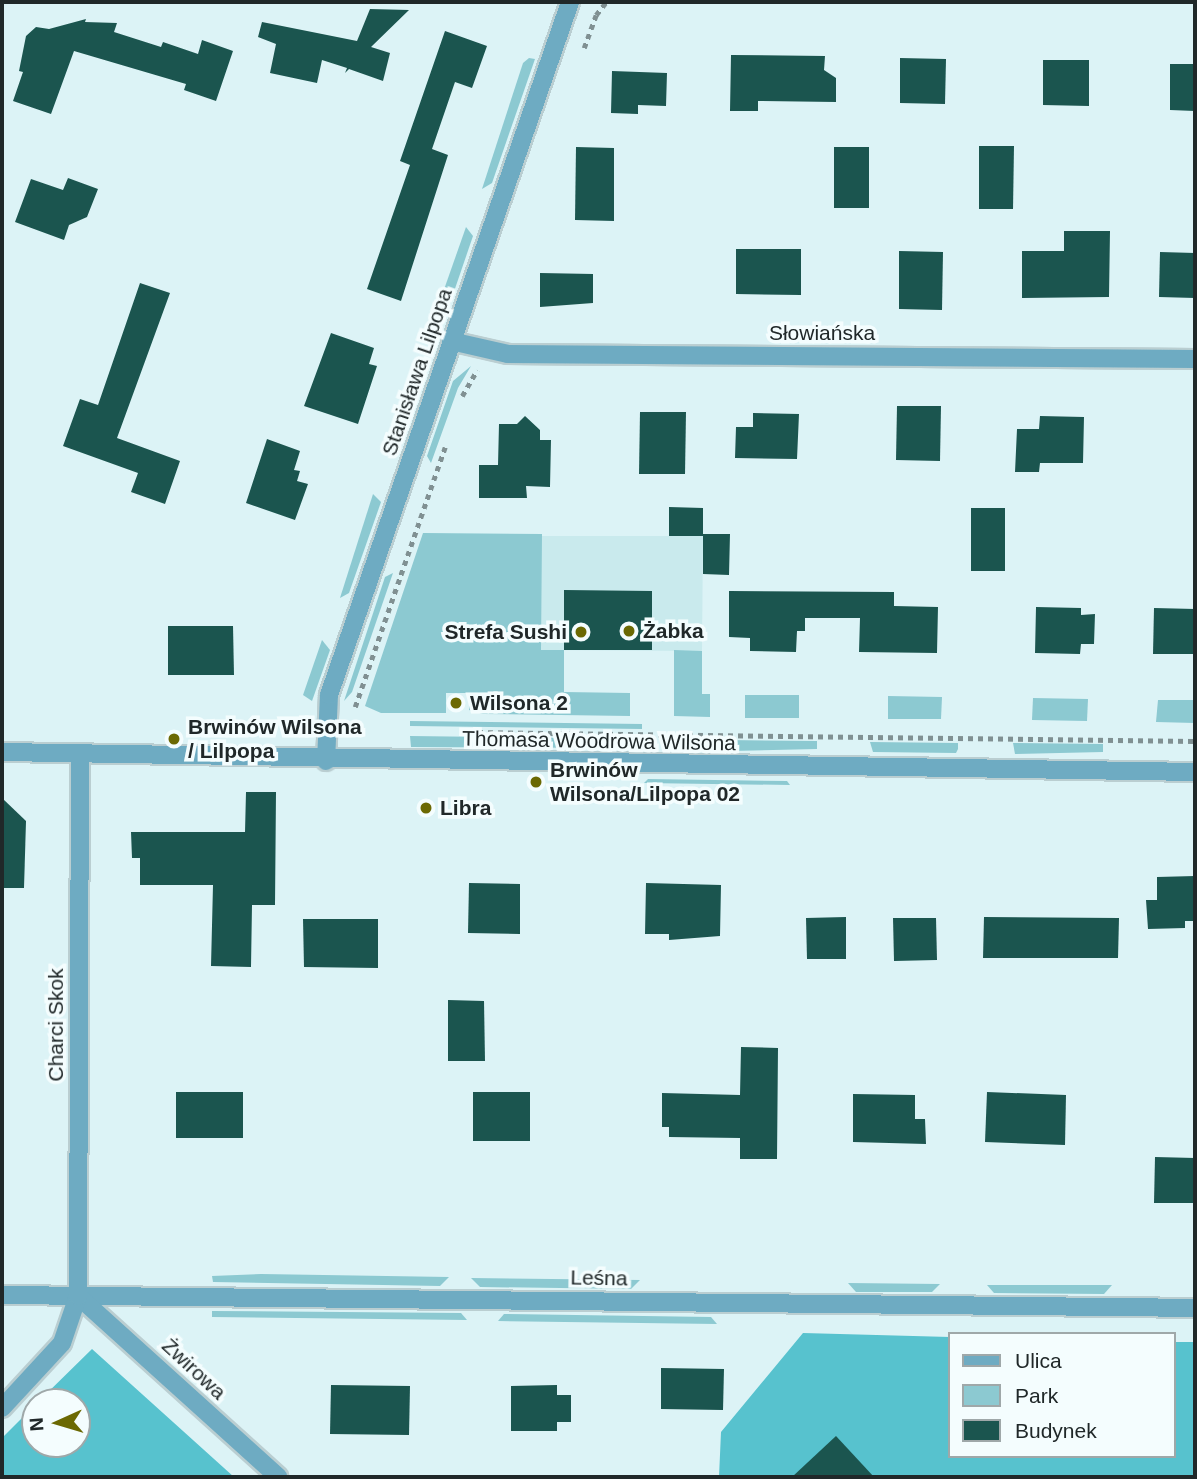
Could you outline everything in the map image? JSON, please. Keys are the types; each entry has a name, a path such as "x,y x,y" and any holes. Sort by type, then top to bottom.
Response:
{"street":[{"name":"Stanisława Lilpopa","path":"326,761 329,695 570,2"},
{"name":"Słowiańska","path":"451,341 508,354 1195,359"},
{"name":"Thomasa Woodrowa Wilsona","path":"2,752 326,761 1195,772"},
{"name":"Charci Skok","path":"2,1408 62,1343 78,1296 80,754"},
{"name":"Leśna","path":"2,1295 1195,1308"},
{"name":"Żwirowa","path":"78,1296 278,1477"}],"path":[{"path":"458,409 479,365"},
{"path":"355,709 449,435"},
{"path":"464,732 1195,741"}],"shaded area":[{"path":"541,536 703,536 702,651 541,650"},
{"path":"803,1333 948,1337 948,1458 1176,1458 1176,1342 1195,1342 1195,1477 719,1477 721,1432"},
{"path":"92,1349 234,1477 2,1477 2,1438 21,1419 21,1458 91,1458 91,1388 52,1388"}],"green space":[{"path":"529,58 535,59 492,183 482,189 523,63"},
{"path":"466,227 473,236 446,315 434,318"},
{"path":"471,366 458,388 431,463 427,456 453,381"},
{"path":"414,377 421,385 402,441 390,444"},
{"path":"373,494 381,502 349,593 340,598"},
{"path":"423,533 542,534 541,650 564,650 564,692 630,693 630,716 483,714 469,710 469,693 446,693 446,713 381,713 365,706"},
{"path":"393,573 352,692 344,701 385,577"},
{"path":"322,640 330,650 312,701 303,695"},
{"path":"674,650 702,651 702,694 710,694 710,717 674,716"},
{"path":"745,695 799,695 799,718 745,718"},
{"path":"888,696 942,697 941,719 888,719"},
{"path":"1033,698 1088,699 1087,721 1032,720"},
{"path":"1158,700 1195,700 1195,723 1156,722"},
{"path":"410,721 642,724 642,729 410,726"},
{"path":"410,736 642,739 643,748 411,747"},
{"path":"727,740 817,741 817,749 731,751"},
{"path":"870,742 958,743 958,749 956,753 873,752"},
{"path":"1013,743 1103,744 1103,752 1015,754"},
{"path":"648,779 787,781 790,785 644,783"},
{"path":"261,1274 449,1277 440,1286 213,1282 212,1276"},
{"path":"471,1278 640,1280 631,1289 480,1287"},
{"path":"848,1283 940,1284 932,1292 856,1292"},
{"path":"987,1285 1112,1285 1104,1294 994,1293"},
{"path":"212,1311 461,1313 467,1320 212,1317"},
{"path":"504,1314 711,1317 717,1324 498,1321"}],"building":[{"path":"370,9 409,10 371,47 390,53 383,81 349,69 345,73 347,68 322,60 317,83 270,73 276,44 258,37 262,22 357,41"},
{"path":"86,19 85,22 117,23 114,32 161,47 163,42 198,54 202,40 233,51 216,101 184,90 186,84 74,51 51,114 13,101 23,72 19,71 26,36 36,27 49,29"},
{"path":"445,31 487,46 472,88 455,82 432,149 448,155 401,301 367,289 410,165 400,161"},
{"path":"731,55 825,56 824,70 836,78 836,102 758,101 758,111 730,111"},
{"path":"900,58 946,59 945,104 900,103"},
{"path":"1043,60 1089,60 1089,106 1043,105"},
{"path":"1170,64 1195,64 1195,111 1170,110"},
{"path":"612,71 667,73 666,106 638,105 638,114 611,113"},
{"path":"979,146 1014,146 1013,209 979,209"},
{"path":"576,147 614,148 614,221 575,220"},
{"path":"834,147 869,147 869,208 834,208"},
{"path":"68,178 98,189 87,217 69,225 64,240 15,222 31,179 63,190"},
{"path":"1064,231 1110,231 1109,297 1022,298 1022,251 1064,251"},
{"path":"736,249 801,249 801,295 736,294"},
{"path":"899,251 943,252 942,310 899,309"},
{"path":"1160,252 1195,253 1195,298 1159,297"},
{"path":"540,273 593,274 593,303 540,307"},
{"path":"140,283 170,293 117,438 180,461 165,504 131,492 138,473 63,446 80,399 98,405"},
{"path":"331,333 374,348 369,364 377,366 358,424 304,406"},
{"path":"897,406 941,406 940,461 896,460"},
{"path":"640,412 686,412 685,474 639,474"},
{"path":"753,413 799,414 797,459 735,458 736,427 753,427"},
{"path":"525,416 540,430 540,440 551,440 550,487 526,486 527,498 479,498 479,465 498,465 499,424 517,424"},
{"path":"1040,416 1084,417 1083,463 1040,463 1039,472 1015,472 1017,429 1039,429"},
{"path":"267,439 300,451 294,470 300,471 297,481 308,484 295,520 246,503"},
{"path":"669,507 703,508 703,534 730,534 729,575 703,574 703,536 669,536"},
{"path":"971,508 1005,508 1005,571 971,571"},
{"path":"564,590 652,591 652,650 564,650"},
{"path":"729,591 894,592 894,606 938,607 937,653 859,652 860,618 805,618 805,631 797,631 796,652 750,651 750,638 729,637"},
{"path":"1036,607 1081,608 1081,615 1095,614 1094,644 1081,644 1080,654 1035,653"},
{"path":"1154,608 1195,609 1195,654 1153,654"},
{"path":"168,626 233,626 234,675 168,675"},
{"path":"246,792 276,792 275,905 252,905 251,967 211,966 213,885 140,885 140,858 132,858 131,832 245,832"},
{"path":"2,798 26,821 24,888 2,888"},
{"path":"1195,876 1195,921 1185,921 1185,928 1148,929 1146,900 1157,900 1157,877"},
{"path":"469,883 520,884 520,934 468,933"},
{"path":"646,883 721,885 720,936 669,940 669,934 645,934"},
{"path":"846,917 846,959 807,959 806,918"},
{"path":"984,917 1119,918 1118,958 983,958"},
{"path":"893,918 936,918 937,960 894,961"},
{"path":"303,919 378,919 378,968 304,967"},
{"path":"448,1000 484,1001 485,1061 448,1061"},
{"path":"741,1047 778,1048 777,1159 740,1159 740,1138 669,1137 669,1127 662,1127 662,1093 740,1095"},
{"path":"176,1092 243,1092 243,1138 176,1138"},
{"path":"473,1092 530,1092 530,1141 473,1141"},
{"path":"987,1092 1066,1095 1065,1145 985,1142"},
{"path":"853,1094 915,1095 915,1119 925,1119 926,1144 853,1142"},
{"path":"1155,1157 1195,1158 1195,1203 1154,1203"},
{"path":"661,1368 724,1369 723,1410 661,1409"},
{"path":"331,1385 410,1386 409,1435 330,1434"},
{"path":"557,1385 557,1395 571,1395 571,1422 557,1422 557,1431 511,1431 511,1386"},
{"path":"836,1436 874,1477 792,1477"}],"place":[{"name":"Żabka","path":"629,631"},
{"name":"Strefa Sushi","path":"581,632"},
{"name":"Wilsona 2","path":"456,703"},
{"name":"Brwinów Wilsona / Lilpopa","path":"174,739"},
{"name":"Brwinów Wilsona/Lilpopa 02","path":"536,782"},
{"name":"Libra","path":"426,808"}]}
